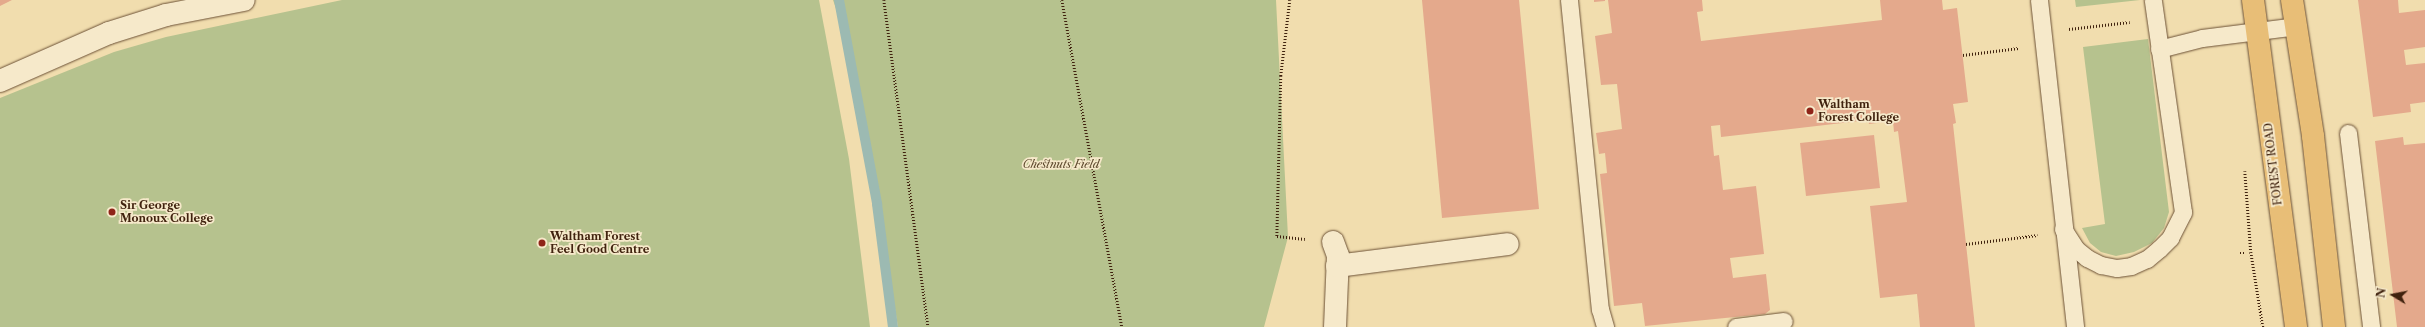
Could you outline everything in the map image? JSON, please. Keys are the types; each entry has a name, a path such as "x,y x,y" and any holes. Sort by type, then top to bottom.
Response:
{"main road":[{"name":"FOREST ROAD","path":"2253,0 2277,193 2296,327"},
{"path":"2292,0 2313,136 2334,327"}],"street":[{"path":"0,81 164,8 244,0"},
{"path":"1333,242 1338,256 1335,327"},
{"path":"1338,266 1508,244"}],"lane":[{"path":"1569,0 1600,309 1605,327"},
{"path":"2039,0 2063,229 2075,327"},
{"path":"2063,229 2076,249 2088,258 2101,265 2117,268 2147,260 2170,238 2183,212 2153,0"},
{"path":"2159,49 2202,38 2297,26"},
{"path":"2348,133 2371,327"},
{"path":"1736,327 1784,321"}],"path":[{"path":"884,0 928,327"},
{"path":"1062,0 1122,327"},
{"path":"1290,0 1281,76 1277,236 1333,242"},
{"path":"1963,55 2027,48 2043,32 2156,19"},
{"path":"2245,164 2246,210 2263,327"},
{"path":"1966,244 2040,234"},
{"path":"2240,253 2246,253"}],"green space":[{"name":"Waltham Forest Feel Good Centre","path":"342,0 819,0 849,159 870,327 0,327 0,98 114,52 166,37"},
{"name":"Chestnuts Field","path":"833,0 1276,0 1288,237 1264,327 898,327 854,60"},
{"path":"2075,0 2140,0 2076,7"},
{"path":"2148,39 2169,212 2164,228 2152,243 2134,252 2116,256 2101,252 2090,243 2082,228 2105,224 2083,47"}],"building":[{"path":"0,0 12,0 0,6"},
{"path":"1422,0 1519,0 1539,209 1442,218"},
{"path":"1594,0 1605,0 1605,1 1594,2"},
{"path":"1608,0 1702,0 1703,11 1697,12 1701,41 1882,20 1880,0 1942,0 1943,10 1957,8 1968,102 1953,104 1956,123 1953,124 1975,327 1920,327 1917,294 1880,298 1870,206 1907,202 1898,131 1894,132 1893,121 1869,124 1868,120 1721,137 1720,125 1711,126 1714,156 1719,155 1723,190 1756,186 1764,254 1730,258 1733,278 1766,274 1770,310 1765,314 1645,326 1642,303 1614,306 1600,174 1607,173 1605,153 1599,154 1596,133 1622,129 1617,84 1601,85 1595,36 1612,33"},
{"path":"2358,0 2398,0 2399,13 2425,10 2425,47 2404,50 2406,65 2425,63 2425,102 2410,104 2411,112 2373,117"},
{"path":"1874,135 1880,188 1806,196 1800,143"},
{"path":"2403,137 2404,145 2425,143 2425,327 2397,327 2375,141"}],"waterway":[{"path":"839,0 877,204 893,327"}],"place":[{"name":"Waltham Forest College","path":"1810,111"},
{"name":"Sir George Monoux College","path":"112,212"},
{"name":"Waltham Forest Feel Good Centre","path":"542,243"}]}
